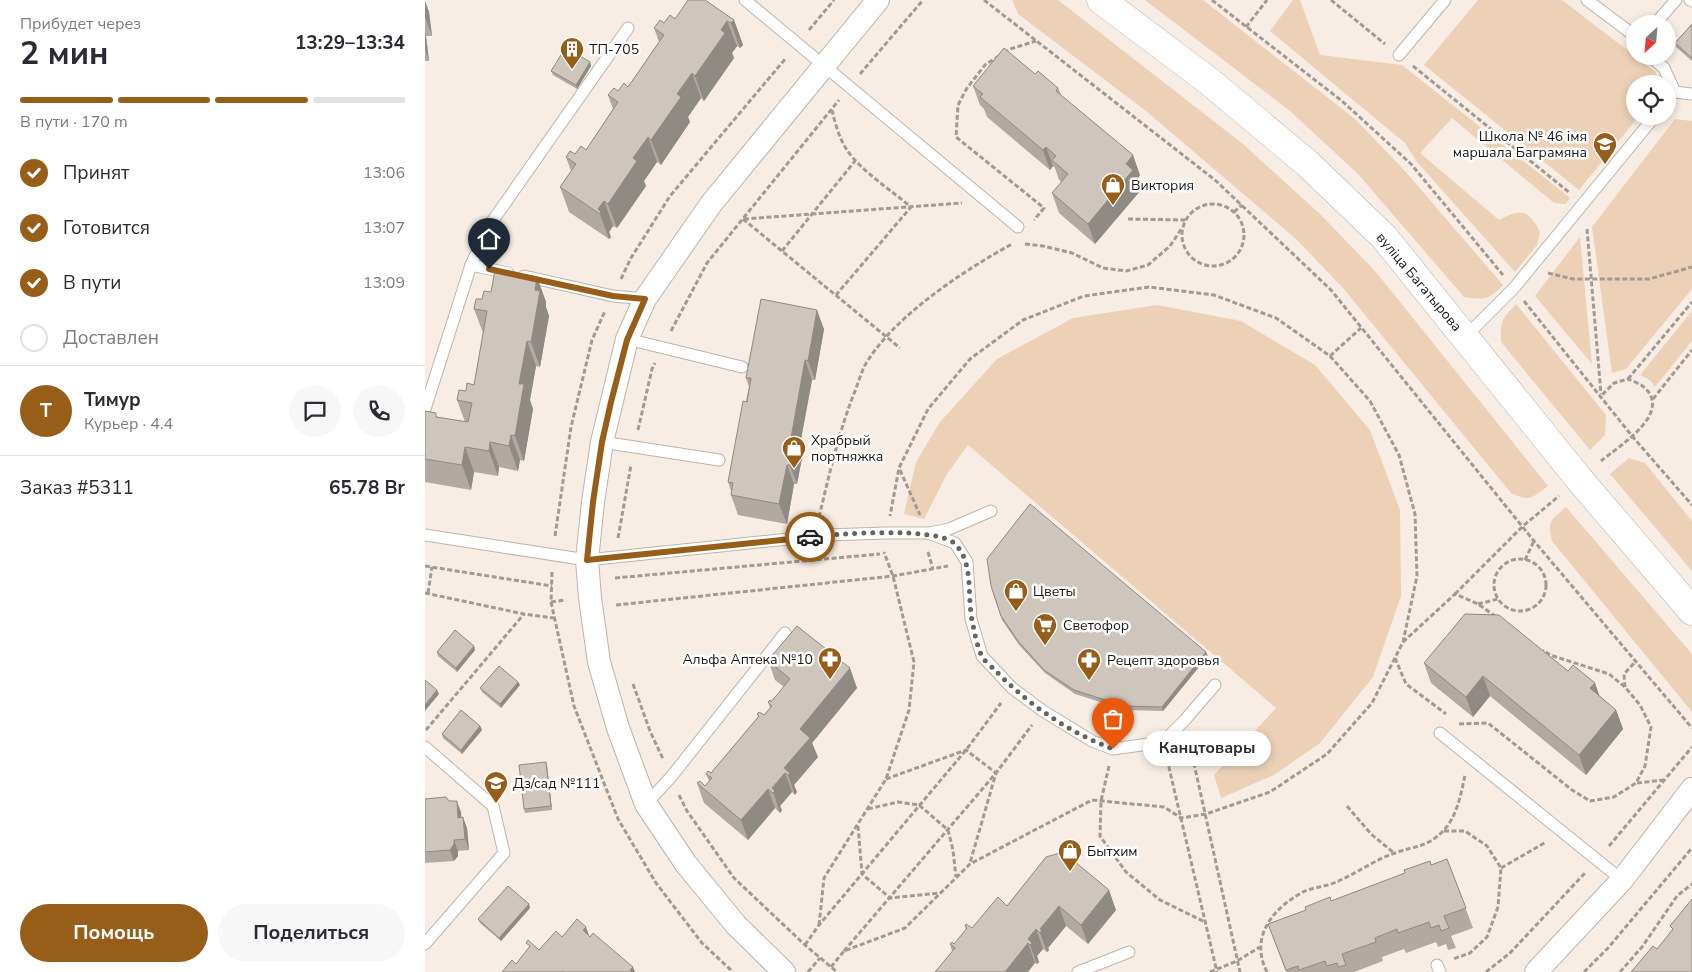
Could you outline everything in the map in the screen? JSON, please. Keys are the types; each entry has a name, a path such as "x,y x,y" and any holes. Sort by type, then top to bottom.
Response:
{"street":[{"path":"784,972 736,924 687,864 647,804 618,728 599,662 587,560 602,442 627,340 645,299 711,204 878,0"},
{"name":"вуліца Багатырова","path":"1101,0 1210,82 1308,164 1384,237 1579,479 1692,611"},
{"path":"1536,972 1622,880 1692,789"}],"lane":[{"path":"745,0 988,202 1024,226"},
{"path":"1399,55 1445,0"},
{"path":"1587,0 1626,29"},
{"path":"1663,15 1676,0"},
{"path":"425,409 471,265 489,226 628,28"},
{"path":"1676,92 1692,94"},
{"path":"1465,337 1514,288 1648,125"},
{"path":"471,265 613,296 645,299"},
{"path":"627,340 742,367"},
{"path":"602,442 719,460"},
{"path":"425,535 587,560 827,535 928,533 949,529 991,511"},
{"path":"928,533 955,543 967,562 971,618 982,656 1012,688 1043,711 1092,741 1113,749 1163,742 1215,685"},
{"path":"647,804 671,777 785,633"},
{"path":"1439,733 1622,880"},
{"path":"425,747 493,806 504,853 425,944"},
{"path":"1078,972 1129,952"}],"path":[{"path":"733,972 702,943 656,883 618,819 574,706 551,602 552,554 571,427 592,340 631,258 670,196 834,0"},
{"path":"615,587 615,557 635,447 653,369 662,348 707,263 849,87 923,0"},
{"path":"984,0 1215,180 1331,290 1534,540 1692,728"},
{"path":"1212,0 1342,101 1411,164 1514,288 1632,436 1692,505"},
{"path":"1246,27 1267,0"},
{"path":"1331,0 1595,213 1587,224 1601,396"},
{"path":"1024,226 1044,208 956,137 958,105 967,88 985,65 1010,49 1036,41"},
{"path":"831,109 846,148 855,161 911,207"},
{"path":"782,251 855,161"},
{"path":"743,219 988,202"},
{"path":"1023,244 1043,246 1072,253 1103,268 1126,271 1148,266 1170,246 1185,220 1196,208 1211,204 1234,212 1242,226 1243,242 1236,256 1222,265 1205,266 1191,258 1183,244 1182,228"},
{"path":"1234,212 1242,205"},
{"path":"836,295 911,207"},
{"path":"743,219 900,348"},
{"path":"1128,219 1185,220"},
{"path":"819,518 842,424 864,368 886,337 916,308 979,262 1013,243"},
{"path":"1547,273 1573,279 1649,279 1692,267"},
{"path":"819,926 825,878 886,779 909,710 914,662 893,576 884,554 886,533 899,468 928,409 970,359 1023,320 1084,296 1149,287 1214,295 1276,318 1330,356 1370,401 1399,455 1415,514 1417,576 1403,642 1372,703 1327,754 1270,792 1206,814 1181,818 1164,807 1092,800 970,864 905,928 844,951"},
{"path":"1601,396 1614,384 1628,379 1692,302"},
{"path":"1330,356 1361,328"},
{"path":"1653,399 1692,350"},
{"path":"1601,461 1647,421 1653,408 1653,399 1645,387 1628,379"},
{"path":"899,468 928,533 927,547 933,568"},
{"path":"1403,642 1455,594 1523,526 1559,496"},
{"path":"1525,560 1534,540"},
{"path":"615,578 893,552"},
{"path":"1512,560 1525,560 1537,566 1541,571 1545,584 1543,597 1534,607 1521,611 1508,608 1498,599 1494,586 1497,573 1501,567 1512,560"},
{"path":"616,605 893,576 967,562"},
{"path":"425,566 552,586"},
{"path":"432,567 426,593 524,614 554,618"},
{"path":"1455,594 1478,604 1502,621"},
{"path":"1478,604 1498,599"},
{"path":"615,600 617,614"},
{"path":"425,732 524,614"},
{"path":"1542,650 1550,656 1609,674 1625,687 1640,704 1651,727 1645,766 1636,783"},
{"path":"1395,658 1406,684 1451,718"},
{"path":"1625,687 1624,674 1636,662"},
{"path":"631,681 650,731 687,811 734,878 805,945 837,972"},
{"path":"805,945 966,750 1012,688"},
{"path":"831,968 996,773 1043,711"},
{"path":"1184,721 1240,972"},
{"path":"1458,724 1488,723 1572,790 1590,801 1614,797 1636,783 1664,780"},
{"path":"1163,742 1217,971"},
{"path":"1113,749 1101,801 1101,836 1126,872 1160,900 1205,922"},
{"path":"886,779 966,750"},
{"path":"966,750 996,773"},
{"path":"1267,972 1261,961 1260,947 1267,923 1283,905 1305,891 1335,883 1394,853 1428,844 1444,830 1456,809 1465,775 1465,754"},
{"path":"970,864 996,773"},
{"path":"867,810 898,802 919,805 948,830 953,850 956,878"},
{"path":"1347,806 1371,834 1394,853"},
{"path":"857,825 862,874 890,898 941,893"},
{"path":"1438,968 1470,953 1487,937 1498,908 1501,868 1487,846 1465,831 1444,830"},
{"path":"1501,868 1563,832"},
{"path":"1584,972 1608,948 1692,848"},
{"path":"1620,972 1642,947 1677,896 1692,884"},
{"path":"1210,972 1217,971 1237,961 1260,947"},
{"path":"808,972 820,958"}],"shaded area":[{"path":"1012,0 1058,0 1243,144 1321,215 1376,272 1548,486 1527,498 1511,493 1343,288 1296,239 1146,111 1018,14"},
{"path":"1145,0 1203,0 1355,119 1405,171 1503,285 1494,294 1486,298 1464,297 1358,174 1290,111"},
{"path":"1293,0 1300,0 1320,55 1402,65 1570,198 1566,204 1554,203 1452,118 1420,153 1499,220 1518,212 1528,215 1536,224 1540,232 1537,245 1515,272 1417,162 1405,143 1270,31"},
{"path":"1478,0 1562,0 1626,49 1626,65 1647,65 1656,72 1656,75 1626,75 1626,125 1632,125 1579,190 1424,65"},
{"path":"1676,119 1692,121 1692,289 1626,369 1612,373 1592,227 1670,125 1676,125"},
{"path":"1580,237 1592,364 1535,296"},
{"path":"1516,304 1606,415 1605,435 1590,450 1501,342 1503,321"},
{"path":"1157,305 1241,321 1315,365 1370,430 1400,510 1401,596 1373,677 1320,743 1274,775 1221,798 1214,775 1276,708 968,445 947,474 924,519 904,514 916,462 940,422 997,359 1073,318"},
{"path":"1692,311 1692,341 1655,387 1650,380 1640,375"},
{"path":"1629,458 1645,463 1692,521 1692,571 1610,474"},
{"path":"1566,507 1692,654 1692,712 1552,541 1551,521"}],"building":[{"path":"688,0 705,0 734,20 731,23 727,21 721,30 725,33 695,76 692,73 677,94 681,97 651,140 648,137 633,158 637,161 608,204 604,201 598,209 601,212 600,214 560,187 576,164 566,157 570,151 575,154 581,146 586,150 618,102 608,95 614,88 618,91 624,83 628,87 664,35 654,28 660,20 664,23 670,15 675,19"},
{"path":"1692,24 1692,58 1676,42"},
{"name":"ТП-705","path":"566,47 590,62 576,85 551,71"},
{"path":"1004,48 1035,74 1038,71 1058,88 1056,91 1133,155 1126,164 1133,170 1088,224 1052,193 1068,174 1052,160 1056,156 1046,147 1043,150 980,97 983,94 973,86"},
{"path":"495,270 537,277 535,290 540,291 531,342 527,341 519,384 524,384 515,436 511,435 509,446 490,442 489,451 465,447 462,465 425,459 425,411 436,413 436,417 468,422 472,403 457,400 459,390 466,391 467,383 474,385 487,311 474,309 476,299 482,299 484,291 491,292"},
{"path":"761,299 817,310 808,361 805,360 791,438 795,438 790,465 787,465 779,504 731,495 733,483 728,482 743,401 747,402 751,378 746,378"},
{"path":"1030,504 1206,652 1162,707 1124,706 1074,690 1044,670 1018,641 1001,616 991,586 987,559"},
{"path":"1465,614 1499,615 1568,671 1573,665 1595,683 1590,688 1616,710 1579,755 1483,676 1466,697 1424,663"},
{"path":"797,626 850,668 800,729 810,738 784,768 790,773 788,775 785,773 772,788 775,791 773,793 768,789 741,820 697,783 700,781 705,786 712,778 706,774 708,771 711,773 759,716 757,714 759,712 764,715 772,706 768,702 770,700 771,702 790,679 768,660"},
{"path":"455,630 474,646 456,668 437,652"},
{"path":"499,666 518,682 500,704 480,688"},
{"path":"425,680 437,690 425,705"},
{"path":"461,710 480,726 461,750 442,734"},
{"path":"546,762 551,806 524,809 519,765"},
{"path":"446,797 449,801 457,801 458,818 463,817 465,839 454,840 450,850 425,852 425,799"},
{"path":"1063,852 1109,890 1081,925 1059,906 1040,929 1042,930 1040,933 1036,929 1028,939 1032,943 1030,945 1028,943 1005,972 935,972 955,948 950,944 952,942 954,944 967,928 966,924 972,928 998,897 1007,906 1046,857"},
{"path":"1447,859 1466,908 1444,916 1449,928 1441,931 1439,925 1431,928 1429,922 1398,933 1397,929 1375,938 1376,942 1342,954 1346,965 1338,967 1337,963 1327,966 1325,961 1299,970 1298,966 1286,970 1268,924 1306,910 1305,907 1330,897 1331,901 1405,873 1404,870 1430,861 1431,865"},
{"path":"508,886 529,904 499,938 478,919"},
{"path":"1692,899 1692,972 1631,972 1653,946 1657,949 1673,929 1670,926"},
{"path":"577,919 586,927 583,930 590,937 593,933 633,967 630,970 632,972 502,972 512,960 516,964 530,946 526,943 528,940 539,950 556,931 562,937"}],"way so far":[{"path":"810,537 928,533 955,543 967,562 971,618 982,656 1012,688 1043,711 1092,741 1113,749"}],"place":[{"name":"ТП-705","path":"572,70"},
{"name":"Школа № 46 імя маршала Баграмяна","path":"1605,165"},
{"name":"Виктория","path":"1113,206"},
{"name":"Храбрый портняжка","path":"794,469"},
{"name":"Цветы","path":"1016,612"},
{"name":"Светофор","path":"1045,646"},
{"name":"Альфа Аптека №10","path":"830,680"},
{"name":"Рецепт здоровья","path":"1089,681"},
{"name":"Канцтовары","path":"1113,749"},
{"name":"Дз/сад №111","path":"496,804"},
{"name":"Бытхим","path":"1070,872"}],"route":[{"path":"489,269 613,296 645,299 627,340 602,442 587,560 810,537"}]}
